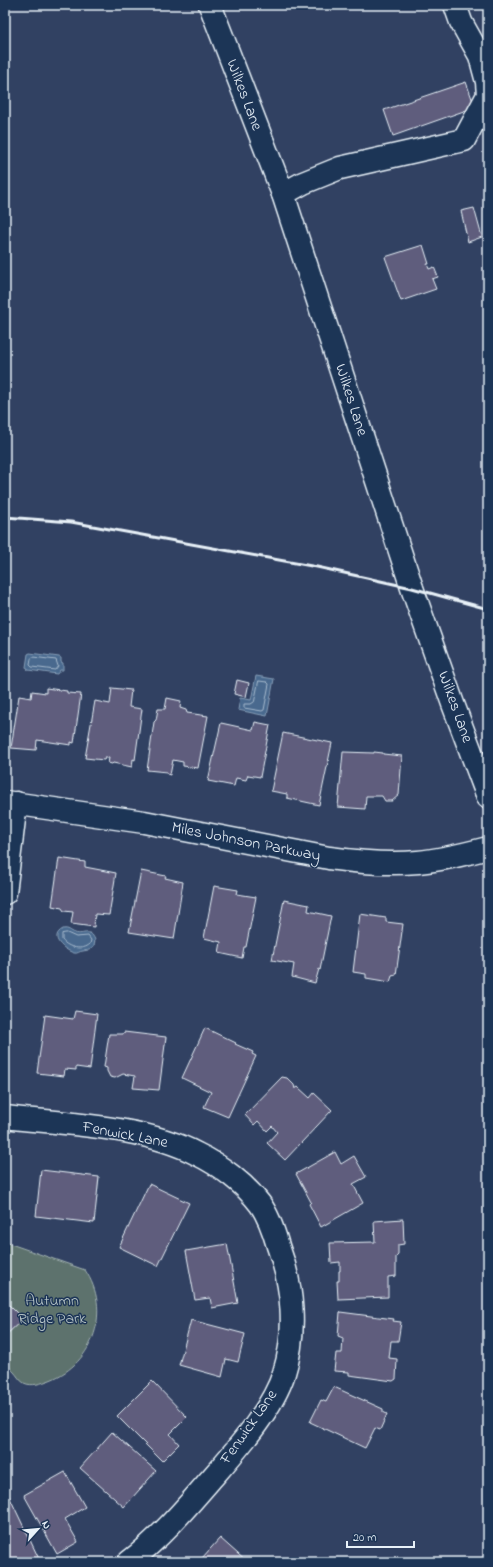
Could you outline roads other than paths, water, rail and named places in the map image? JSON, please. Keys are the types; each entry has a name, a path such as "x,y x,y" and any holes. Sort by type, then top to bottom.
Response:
{"street":[{"name":"Wilkes Lane","path":"210,5 283,194 412,588 488,797"},
{"path":"283,194 303,183 340,168 464,140 488,95 487,82 480,56 461,22 455,5"},
{"path":"5,893 10,803"},
{"name":"Miles Johnson Parkway","path":"10,803 144,822 329,858 360,862 418,862 446,858 488,848"},
{"name":"Fenwick Lane","path":"5,1117 109,1129 153,1137 197,1154 246,1188 261,1205 284,1260 291,1292 292,1325 284,1373 271,1400 245,1438 178,1518 129,1562"}],"water":[{"path":"30,653 61,658 63,670 60,670 57,674 28,670 26,667 28,654"},
{"path":"256,676 274,679 267,716 238,710 240,698 251,700"},
{"path":"63,929 68,929 78,934 91,934 95,940 94,946 90,950 77,953 66,949 57,939 59,932"}],"railway":[{"path":"5,517 71,522 317,567 412,588 488,609"}],"park label":[{"name":"Autumn Ridge Park","path":"52,1310"}]}
